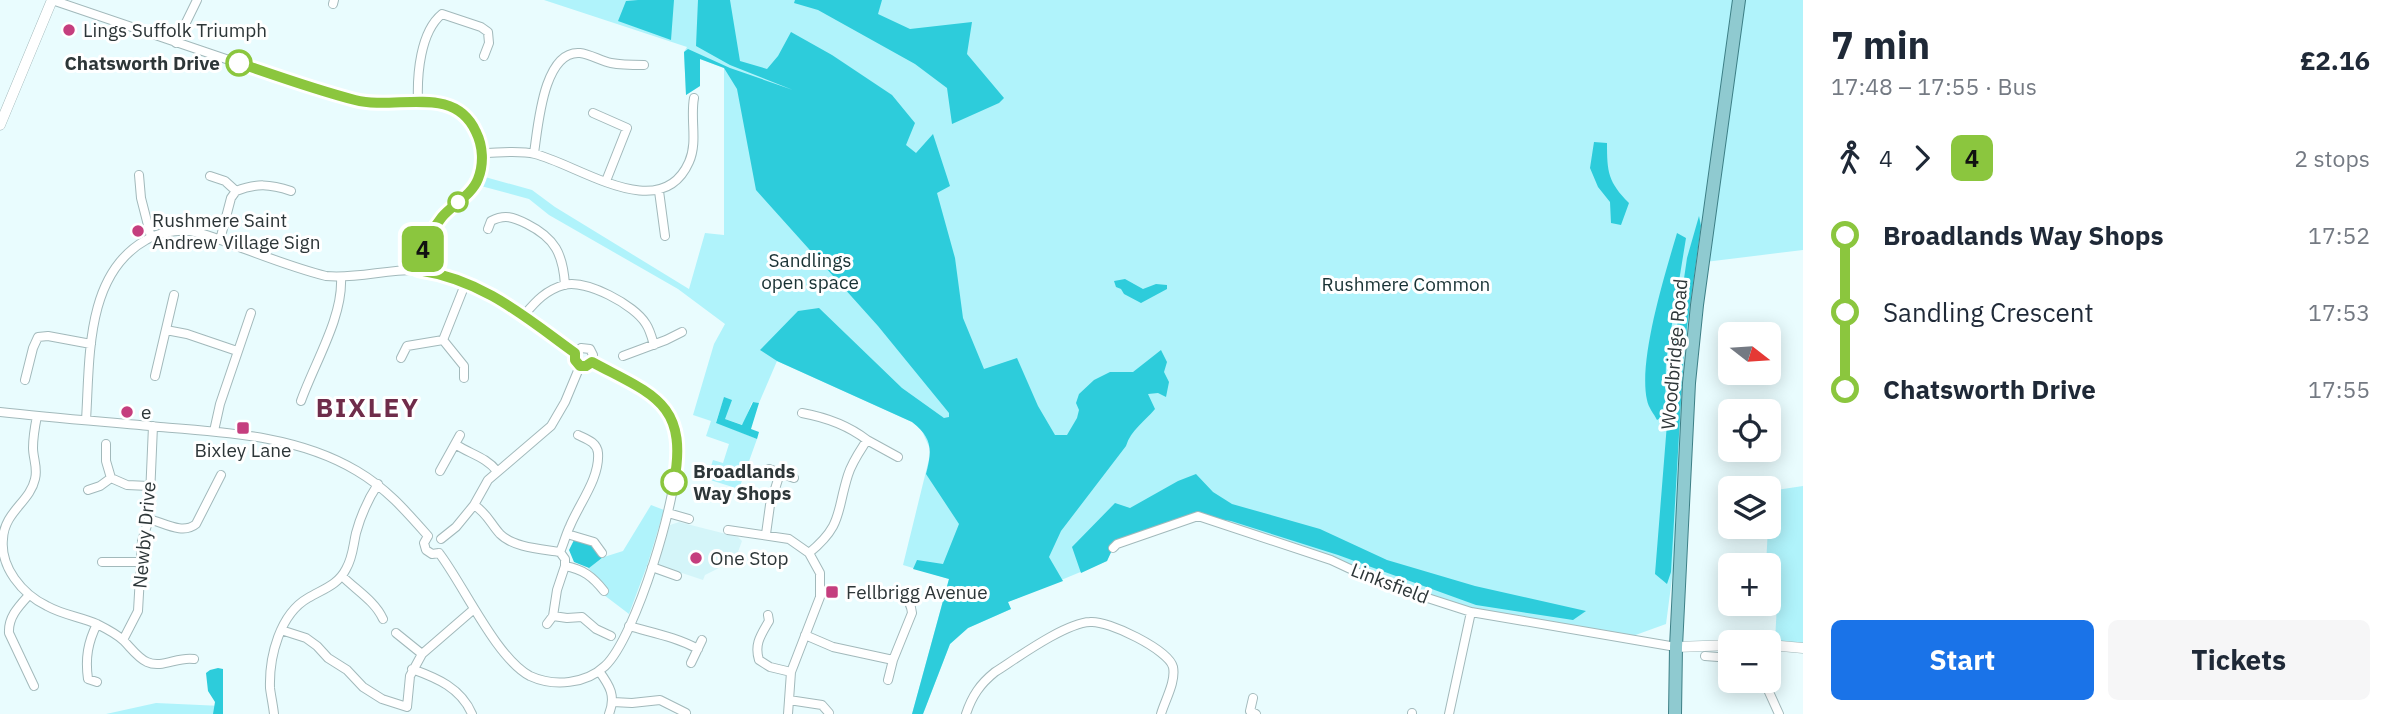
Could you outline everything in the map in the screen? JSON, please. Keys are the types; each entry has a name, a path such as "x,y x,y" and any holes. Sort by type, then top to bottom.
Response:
{"main road":[{"name":"Woodbridge Road","path":"1675,714 1690,370 1739,0"}],"street":[{"path":"0,125 52,0 357,101 436,102 459,111 469,119 480,141 481,153 478,180 442,217 428,238 418,270"},
{"path":"176,43 197,0"},
{"path":"418,102 418,65 430,30 442,14 481,27 488,32 489,43 484,56"},
{"path":"534,153 547,84 552,71 562,59 579,53 612,64 643,65"},
{"path":"481,153 534,153 637,192 659,191 676,181 689,163 694,141 694,98"},
{"path":"593,113 627,128 606,181"},
{"path":"139,175 141,198 151,237"},
{"path":"210,176 225,181 236,191"},
{"path":"220,240 231,198 236,191 249,186 269,184 291,191"},
{"path":"659,191 666,236"},
{"path":"488,229 491,221 500,216 513,217 545,233 558,250 564,269 565,285"},
{"path":"86,420 90,344 98,306 111,272 135,246 151,237 169,232 188,231 306,271 341,278 418,270 438,273 466,282 499,298 525,314 575,353"},
{"path":"301,401 335,320 342,296 341,278"},
{"path":"443,340 466,282"},
{"path":"525,314 542,294 565,285 580,284 603,292 634,312 646,323 654,345"},
{"path":"155,376 174,295"},
{"path":"214,431 219,404 251,313"},
{"path":"166,330 187,334 237,351"},
{"path":"623,356 682,332"},
{"path":"25,380 38,337 48,336 90,344"},
{"path":"401,358 407,346 443,340"},
{"path":"443,340 464,366 464,378"},
{"path":"580,348 590,349 592,362 580,366 575,360 575,353 580,348"},
{"path":"439,552 474,609 516,666 531,676 545,681 567,682 588,677 599,671 612,658 629,626 652,567 668,513 678,453 674,427 665,406 638,385 592,362"},
{"path":"442,539 474,505 478,493 497,471 551,426 565,402 580,366"},
{"path":"0,412 214,431 316,451 355,469 378,484 399,502 428,536"},
{"path":"802,413 820,416 848,427 867,440 889,448 898,457"},
{"path":"37,416 33,448 37,467 36,479 9,517 2,540 5,562 17,582 29,595 46,606 97,624 123,640 131,650 149,663 165,664 178,658 194,659"},
{"name":"Newby Drive","path":"123,640 138,611 142,541 149,519 153,426"},
{"path":"440,471 460,435"},
{"path":"560,552 594,477 598,452 592,442 578,435"},
{"path":"808,553 833,529 848,474 867,440"},
{"path":"106,444 106,461 111,478 127,485 149,486"},
{"path":"455,444 474,456 488,459 497,471"},
{"path":"769,470 794,478"},
{"path":"766,534 770,505 780,473"},
{"path":"149,519 182,530 190,529 196,524 221,475"},
{"path":"88,490 111,478"},
{"path":"274,714 270,673 281,630 295,608 308,598 328,589 342,576 353,554 363,513 378,484"},
{"path":"474,505 485,511 501,536 519,544 560,552 565,559 553,616 547,624"},
{"path":"668,513 689,519"},
{"name":"Linksfield","path":"1113,548 1117,544 1198,516 1331,560 1378,582 1471,612 1676,647"},
{"path":"728,530 789,539 808,553 817,567 820,597 791,671 788,714"},
{"path":"435,534 442,539 443,546 439,552 432,554 426,550 424,543 428,536 435,534"},
{"path":"567,534 594,542 602,553"},
{"path":"102,562 140,562"},
{"path":"565,566 578,568 588,574 604,591"},
{"path":"652,567 677,576"},
{"path":"342,576 359,594 375,605 383,619"},
{"path":"875,590 902,596 911,605 912,613 888,680"},
{"path":"29,595 15,610 8,625 9,633 34,686"},
{"path":"281,630 306,638 363,687 382,699 407,707 412,669 422,654 474,609"},
{"path":"1449,714 1471,612"},
{"path":"768,615 770,627 761,632 757,646 759,660 770,667 791,671"},
{"path":"553,616 582,617 596,629 611,636"},
{"path":"967,714 975,693 984,681 1065,631 1090,622 1110,625 1161,651 1169,658 1173,675 1161,714"},
{"path":"97,624 89,640 87,656 88,679 97,682"},
{"path":"629,626 681,639 698,649"},
{"path":"396,633 422,654"},
{"path":"805,635 833,647 893,660"},
{"path":"691,663 702,640"},
{"path":"1676,647 1718,645"},
{"path":"1781,646 1803,648"},
{"path":"1704,656 1718,657"},
{"path":"412,669 448,684 467,703 472,714"},
{"path":"599,671 610,687 613,702 609,714"},
{"path":"1769,693 1779,714"},
{"path":"1251,713 1253,698"},
{"path":"613,702 632,704 660,700 689,713"},
{"path":"789,700 822,705 829,713"}],"shaded area":[{"path":"674,0 671,40 618,21 626,1"},
{"path":"698,0 730,0 740,61 767,69 778,56 791,32 832,55 892,95 915,123 906,145 916,153 933,134 950,186 937,193 955,258 963,318 984,369 1017,358 1038,406 1055,435 1067,435 1077,418 1079,410 1076,403 1079,394 1094,380 1110,372 1133,372 1161,350 1167,362 1164,372 1169,382 1166,397 1158,393 1148,394 1155,409 1134,431 1126,446 1061,531 1049,557 1063,581 1008,602 1011,609 968,628 950,644 923,714 912,714 949,579 913,569 917,560 943,564 959,524 926,474 930,452 927,439 912,422 777,361 760,350 798,311 819,308 902,388 944,418 949,417 949,413 878,326 756,190 737,89 724,68 700,59 700,86 686,95 684,52 688,49 730,68 793,90 730,65 696,46"},
{"path":"795,0 882,0 878,14 910,29 972,22 967,54 1004,98 999,103 952,124 947,88 915,64 818,10 794,3"},
{"path":"1594,142 1607,143 1610,176 1629,203 1621,225 1611,223 1610,202 1598,187 1590,168"},
{"path":"1699,216 1701,226 1684,349 1671,572 1667,584 1655,574 1672,361 1687,258"},
{"path":"1677,233 1686,238 1666,361 1665,415 1657,420 1647,400 1646,363 1654,317"},
{"path":"1125,279 1143,289 1156,284 1167,285 1167,289 1141,303 1116,287 1114,281"},
{"path":"724,397 732,400 725,419 742,425 753,402 759,403 751,429 759,432 757,439 716,423"},
{"path":"1196,474 1213,492 1232,504 1320,529 1387,560 1475,586 1586,611 1573,620 1476,605 1338,555 1231,521 1198,516 1113,548 1107,561 1081,573 1072,547 1115,503 1130,508"},
{"path":"679,522 738,537 742,541 735,560 705,575 703,580 682,573 679,581 655,574 670,525"},
{"path":"574,540 592,545 602,558 589,568 574,562 569,550"},
{"path":"218,668 223,669 223,714 213,714 215,702 208,691 206,673"}],"green space":[{"name":"Rushmere Common","path":"544,0 1803,0 1803,250 1697,263 1685,349 1673,571 1666,624 1630,637 1471,612 1378,582 1331,560 1198,516 1113,548 1107,561 1008,602 1011,609 968,628 950,644 923,714 912,714 949,579 903,565 931,451 921,429 912,422 777,361 759,403 752,402 743,425 725,419 724,398 716,422 757,439 739,489 707,479 713,460 723,463 729,444 706,436 711,421 693,415 714,344 725,324 678,289 549,215 529,199 481,186 485,177 532,190 555,207 689,289 705,233 724,235 724,68 700,59 700,86 686,95 684,52 687,47"},
{"path":"1803,486 1803,645 1781,643 1781,630 1776,630 1776,616 1781,616 1781,553 1767,553 1767,539 1781,539 1781,489"},
{"path":"651,505 664,510 629,614 604,595 609,590 588,568 604,557 623,551"},
{"path":"156,703 222,706 222,714 106,714"}],"bus line":[{"name":"4","path":"239,63 357,101 436,102 459,111 469,119 480,141 481,164 478,180 442,217 428,238 421,253 418,270 466,282 499,298 525,314 575,353 576,363 580,366 592,362 654,396 665,406 674,427 678,453 674,482"}],"place":[{"name":"Lings Suffolk Triumph","path":"69,30"},
{"name":"Chatsworth Drive","path":"239,63"},
{"name":"Rushmere Saint Andrew Village Sign","path":"138,231"},
{"name":"e","path":"127,412"},
{"name":"Bixley Lane","path":"243,428"},
{"name":"Broadlands Way Shops","path":"674,482"},
{"name":"One Stop","path":"696,558"},
{"name":"Fellbrigg Avenue","path":"832,592"}],"district":[{"name":"BIXLEY","path":"368,408"}],"park label":[{"name":"Sandlings open space","path":"810,271"}]}
